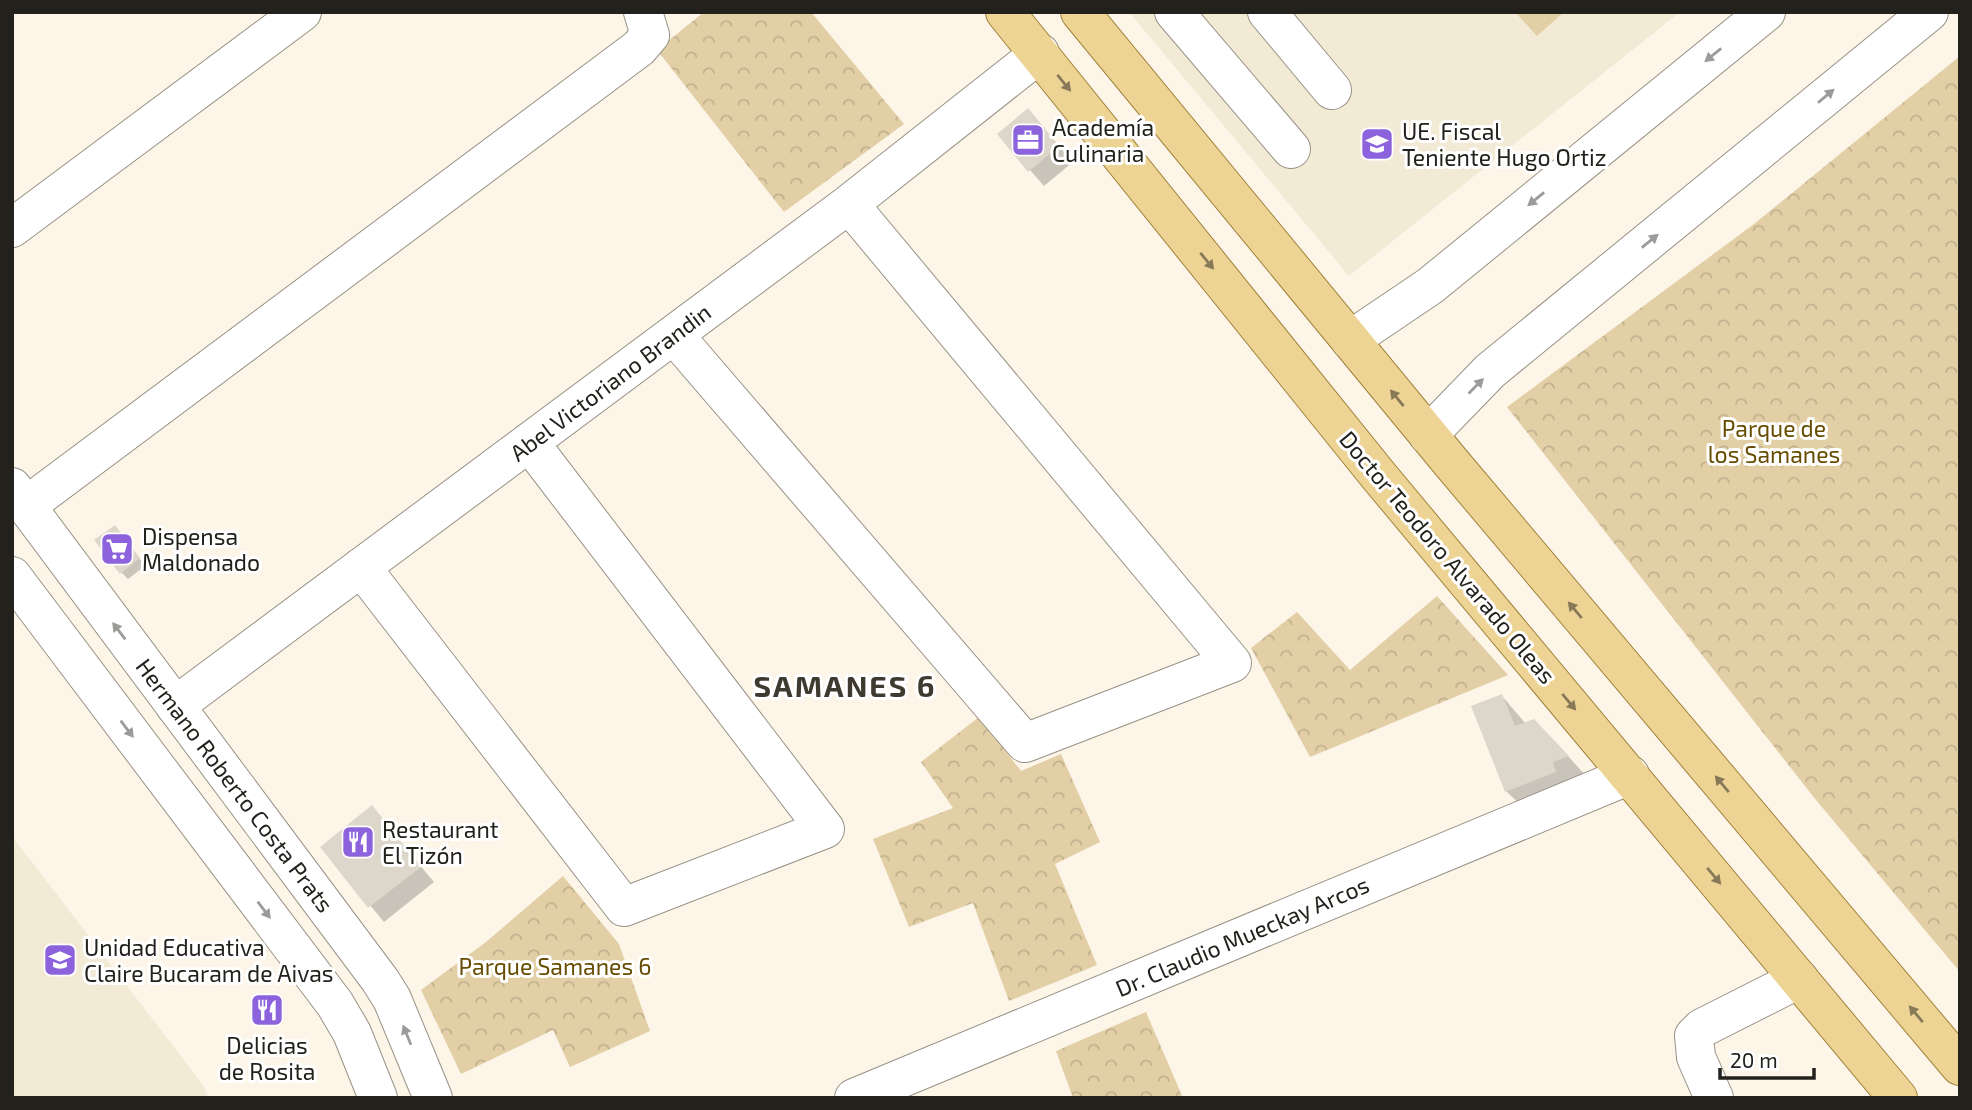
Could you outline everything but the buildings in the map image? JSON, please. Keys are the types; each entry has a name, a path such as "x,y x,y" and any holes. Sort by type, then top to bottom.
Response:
{"main road":[{"name":"Doctor Teodoro Alvarado Oleas","path":"1005,12 1378,475 1898,1098"},
{"path":"1080,12 1428,435 1960,1066"}],"street":[{"path":"12,228 302,12"},
{"path":"19,496 639,48 650,35 643,12"},
{"path":"1174,12 1291,149"},
{"path":"1267,12 1332,90"},
{"path":"1350,340 1430,286 1766,12"},
{"path":"1428,435 1490,371 1928,12"},
{"name":"Abel Victoriano Brandin","path":"175,706 849,204 1040,53"},
{"path":"674,335 1024,743 1232,663 849,204"},
{"path":"361,567 624,907 825,829 529,442"},
{"name":"Hermano Roberto Costa Prats","path":"19,496 380,980 392,999 433,1098"},
{"path":"16,588 335,1004 352,1033 378,1098"},
{"name":"Dr. Claudio Mueckay Arcos","path":"854,1098 1630,775"},
{"path":"1714,1098 1696,1057 1694,1036 1702,1028 1799,979"}],"shaded area":[{"name":"UE. Fiscal Teniente Hugo Ortiz","path":"1129,12 1680,12 1349,276"},
{"name":"Unidad Educativa Claire Bucaram de Aivas","path":"12,836 203,1085 209,1098 12,1098"}],"green space":[{"path":"704,12 811,12 904,124 784,212 657,50"},
{"path":"1515,12 1564,12 1537,36"},
{"name":"Parque de los Samanes","path":"1960,56 1960,972 1816,800 1507,407 1754,224"},
{"path":"1437,596 1508,675 1310,757 1251,648 1297,612 1350,670"},
{"path":"979,717 1021,771 1061,754 1100,842 1055,864 1097,965 1009,1001 973,903 909,927 873,839 953,808 921,762"},
{"name":"Parque Samanes 6","path":"563,876 619,944 650,1031 570,1067 553,1030 461,1074 421,990 486,942"},
{"path":"1146,1012 1183,1098 1073,1098 1056,1051"}],"place":[{"name":"Academía Culinaria","path":"1028,140"},
{"name":"UE. Fiscal Teniente Hugo Ortiz","path":"1377,144"},
{"name":"Dispensa Maldonado","path":"117,549"},
{"name":"Restaurant El Tizón","path":"358,842"},
{"name":"Unidad Educativa Claire Bucaram de Aivas","path":"60,960"},
{"name":"Delicias de Rosita","path":"267,1010"}],"district":[{"name":"SAMANES 6","path":"845,685"}]}
